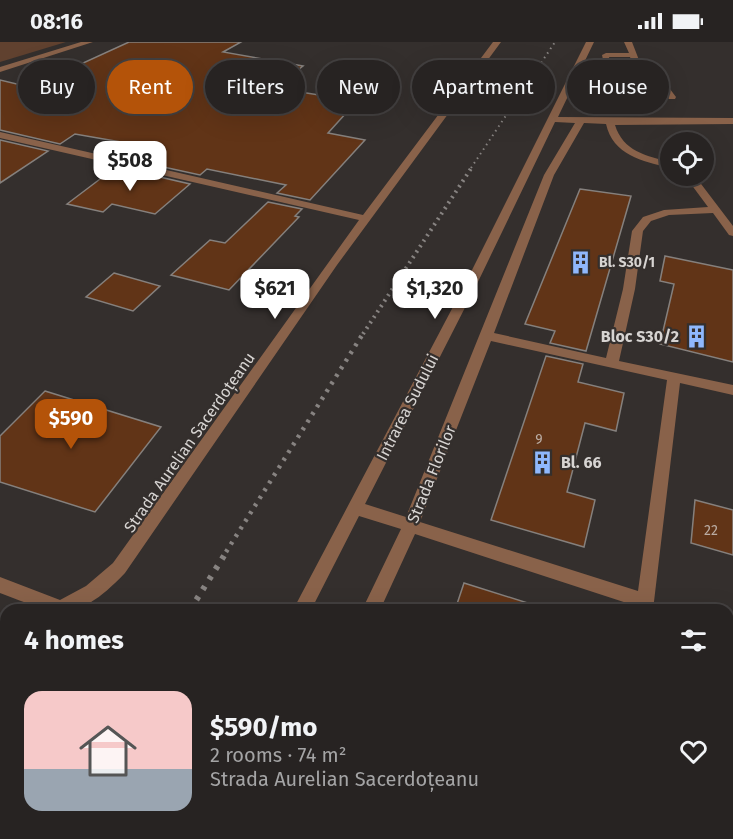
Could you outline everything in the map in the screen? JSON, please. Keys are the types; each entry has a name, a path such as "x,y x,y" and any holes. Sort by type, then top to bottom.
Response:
{"street":[{"path":"0,70 89,42"},
{"name":"Strada Aurelian Sacerdoțeanu","path":"72,604 101,587 119,568 367,219 497,42"},
{"name":"Intrarea Sudului","path":"305,604 356,508 590,42"},
{"path":"628,42 635,60"},
{"path":"606,60 606,55 633,55"},
{"path":"669,93 672,97"},
{"path":"553,119 733,121"},
{"name":"Strada Florilor","path":"374,604 410,527 549,175 581,121"},
{"path":"614,121 610,124 611,132 623,149 660,162"},
{"path":"0,135 367,219"},
{"path":"698,186 733,233"},
{"path":"612,363 629,289 638,231 648,219 668,212 716,210"},
{"path":"487,336 733,390"},
{"path":"646,604 674,376"},
{"path":"356,508 640,604"},
{"path":"0,585 47,604"}],"shaded area":[{"path":"0,42 66,42 0,62"}],"building":[{"path":"129,42 241,42 223,52 269,60 205,60 205,114 305,114 305,93 317,95 317,114 345,114 328,133 365,140 310,200 277,193 286,185 207,169 200,175 127,159 144,146 75,134 60,144 0,130 0,80 18,84 18,114 95,114 95,60 90,60"},
{"path":"0,140 48,151 0,183"},
{"path":"116,167 190,184 155,214 112,204 103,212 67,204"},
{"name":"Bl. S30/1","path":"580,189 631,196 586,351 550,343 555,331 525,324"},
{"path":"268,202 302,209 295,216 299,217 229,290 171,275 210,240 225,243"},
{"path":"665,256 733,270 733,362 660,344 674,284 660,281"},
{"path":"114,273 160,286 133,311 86,297"},
{"name":"Bl. 66","path":"546,356 583,364 578,382 624,393 616,431 585,423 567,492 595,500 584,547 491,520"},
{"path":"45,391 161,427 95,512 0,482 0,436"},
{"path":"695,500 733,510 733,555 691,543"},
{"path":"464,583 531,604 457,604"}],"railway":[{"path":"471,168 555,42"},
{"path":"363,334 472,167"},
{"path":"226,552 364,332"},
{"path":"194,604 227,551"}],"place":[{"name":"Bl. S30/1","path":"581,262"},
{"name":"Bloc S30/2","path":"697,336"},
{"name":"Bl. 66","path":"543,462"}]}
